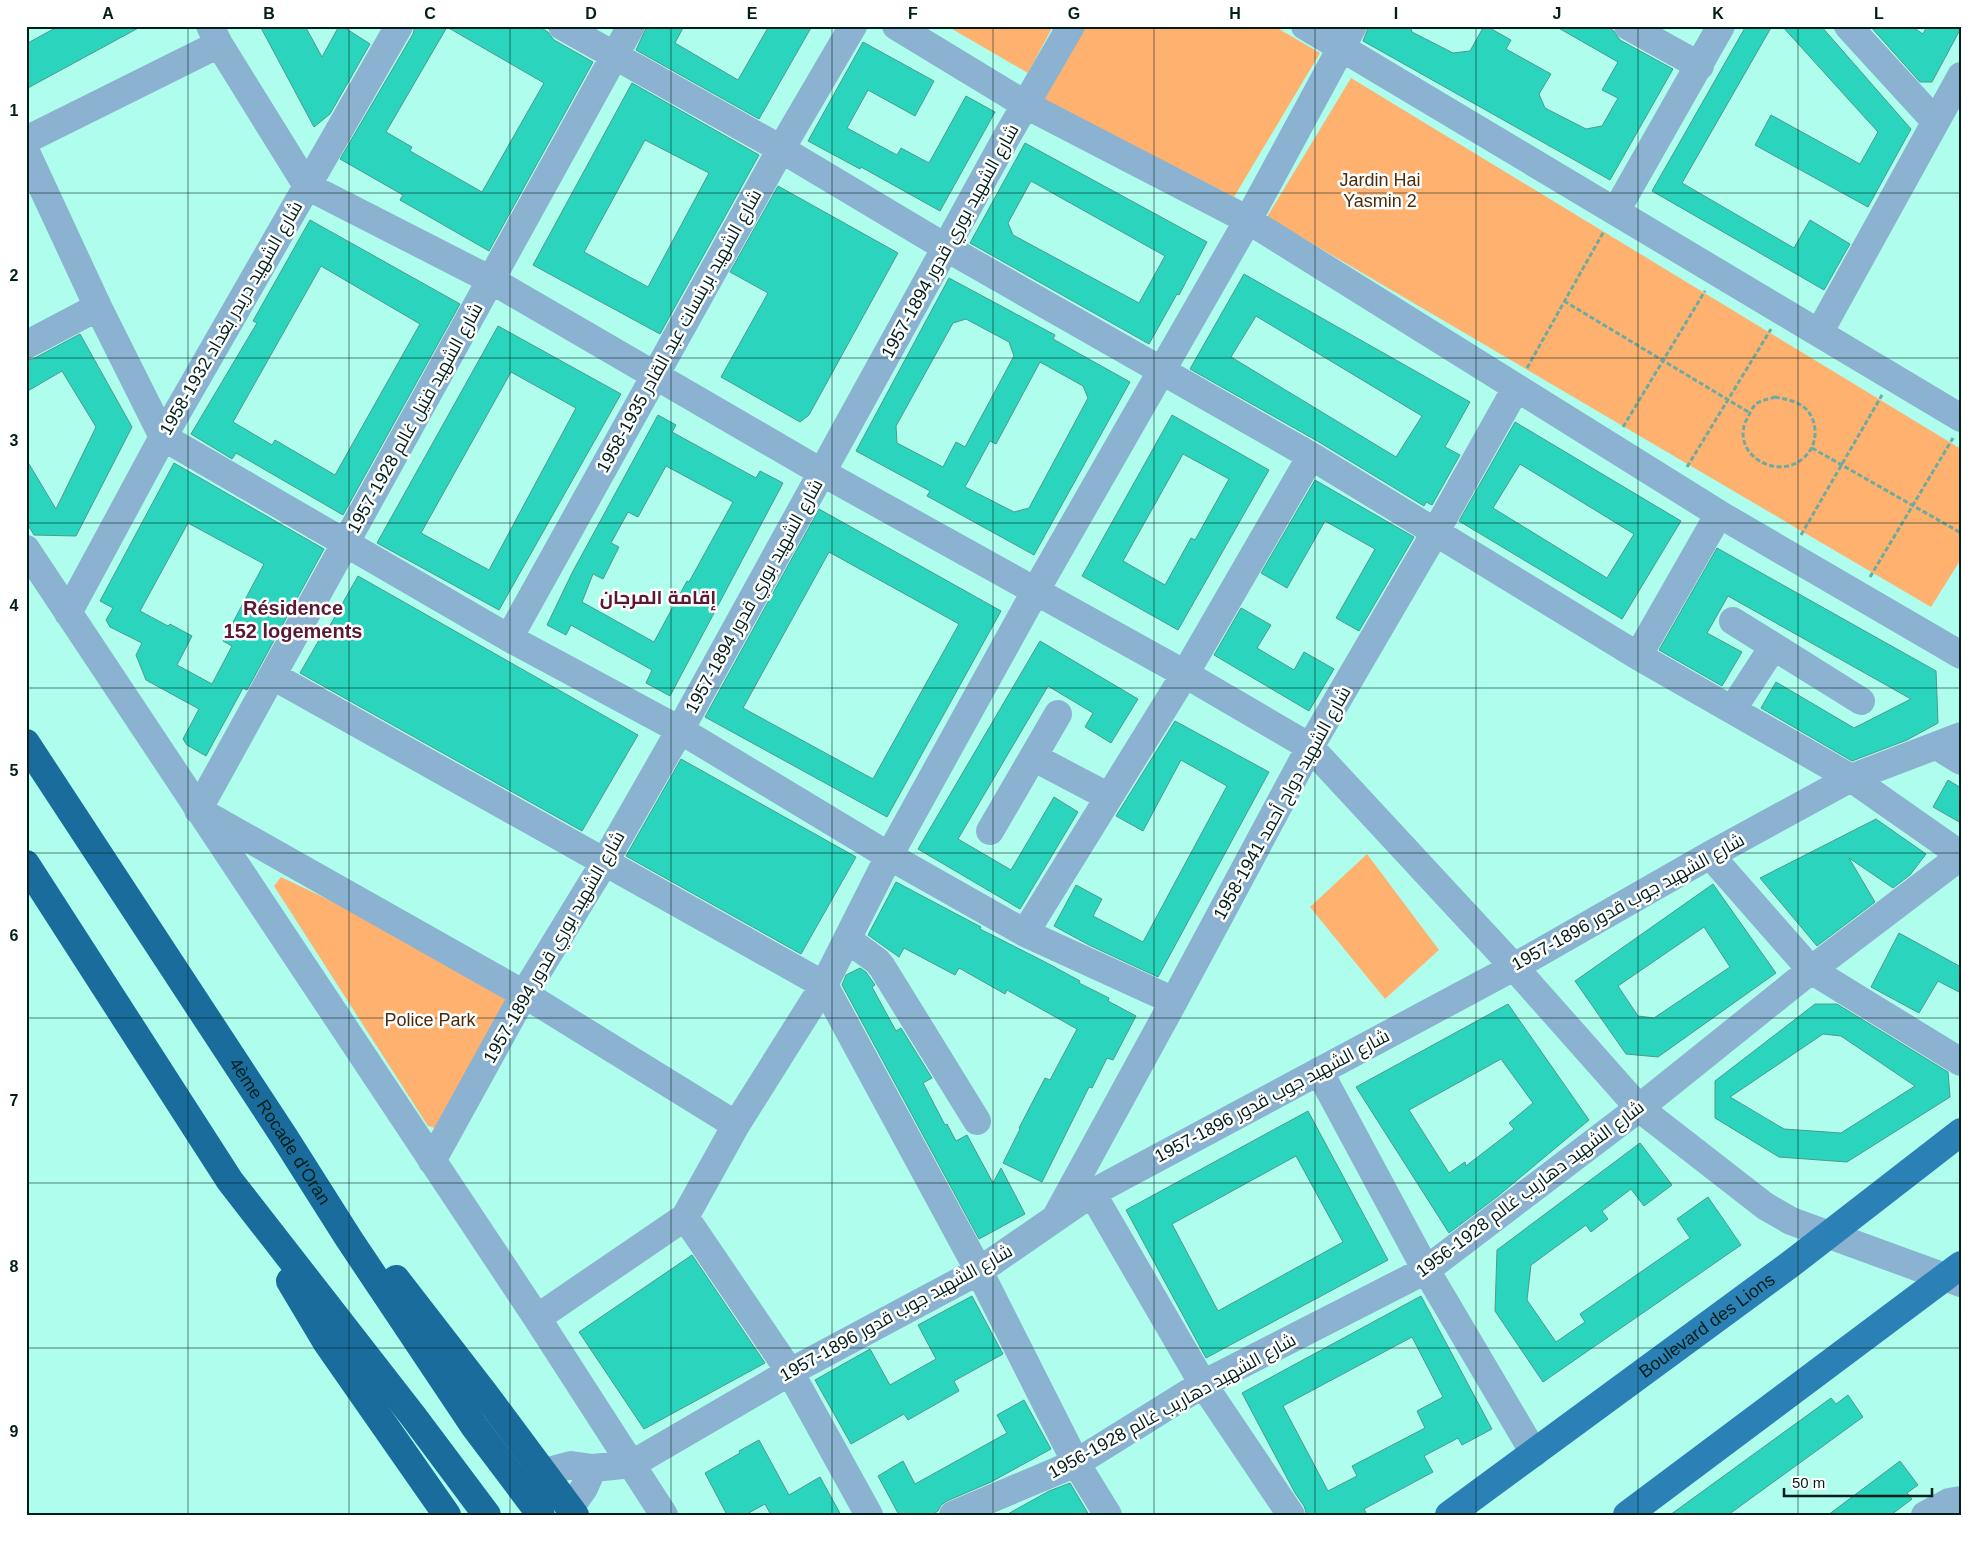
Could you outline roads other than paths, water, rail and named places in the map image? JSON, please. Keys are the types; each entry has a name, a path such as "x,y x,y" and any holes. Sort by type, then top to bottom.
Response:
{"highway":[{"name":"4ème Rocade d'Oran","path":"26,743 285,1138 349,1240 474,1426 541,1515"},
{"path":"26,864 230,1181 327,1343 447,1515"},
{"path":"285,1138 544,1472 572,1512"},
{"path":"230,1181 414,1416 488,1515"}],"main road":[{"name":"Boulevard des Lions","path":"1449,1515 1792,1263 1961,1132"},
{"path":"1627,1515 1956,1275"}],"street":[{"name":"شارع الشهيد دريدر بغداد 1932-1958","path":"68,613 162,437 399,26"},
{"path":"562,26 781,149 1160,372 1311,456 1638,656 1851,778 1961,856"},
{"name":"شارع الشهيد فتيل غالم 1928-1957","path":"198,810 631,26"},
{"name":"شارع الشهيد برينسات عبد القادر 1935-1958","path":"509,638 781,149 853,26"},
{"path":"896,26 1026,105 1248,220 1719,514 1961,655"},
{"name":"شارع الشهيد بوري قدور 1894-1957","path":"432,1161 524,994 604,863 680,730 823,473 945,247 1071,26"},
{"path":"1305,26 1347,37 1616,211 1892,377 1958,426"},
{"path":"1628,26 1700,66"},
{"path":"1616,211 1721,26"},
{"path":"1848,26 1935,121"},
{"path":"26,140 215,35 307,186 491,280 823,473 1186,674 1310,747 1514,967 1639,1108 1765,1206 1791,1221 1956,1275"},
{"path":"536,1318 684,1216 736,1125 824,986 889,856 1036,590 1248,220 1347,37"},
{"path":"1819,333 1961,76"},
{"path":"26,152 98,307 162,437 509,638 680,730 889,856 1025,933 1174,1001"},
{"path":"26,346 98,307"},
{"name":"شارع الشهيد دواح أحمد 1941-1958","path":"1054,1220 1310,747 1436,531 1516,388"},
{"path":"1025,933 1186,674 1311,456"},
{"path":"1638,656 1719,514"},
{"path":"26,549 536,1318 664,1515"},
{"path":"1733,621 1861,702"},
{"path":"1732,710 1774,647"},
{"path":"273,676 824,986 978,1271 1076,1463 1108,1515"},
{"path":"990,831 1058,714"},
{"path":"1949,741 1961,761"},
{"name":"شارع الشهيد جوب قدور 1896-1957","path":"544,1472 571,1465 593,1468 632,1464 790,1372 978,1271 1092,1194 1514,967 1710,855 1851,778 1949,741"},
{"path":"1033,757 1109,797"},
{"path":"198,810 524,994 736,1125"},
{"path":"1710,855 1811,970 1961,1062"},
{"name":"شارع الشهيد دهاريب غالم 1928-1956","path":"954,1515 1076,1463 1203,1384 1426,1270 1639,1108 1811,970 1961,856"},
{"path":"847,939 877,961 882,967 977,1121"},
{"path":"1319,1071 1426,1270 1534,1453"},
{"path":"1092,1194 1203,1384 1291,1515"},
{"path":"684,1216 790,1372 869,1515"},
{"path":"572,1512 593,1468"},
{"path":"1924,1515 1954,1506"}],"district":[{"name":"إقامة المرجان","path":"658,597"},
{"name":"Résidence 152 logements","path":"293,620"}],"park label":[{"name":"Jardin Hai Yasmin 2","path":"1380,190"},
{"name":"Police Park","path":"430,1020"}]}
